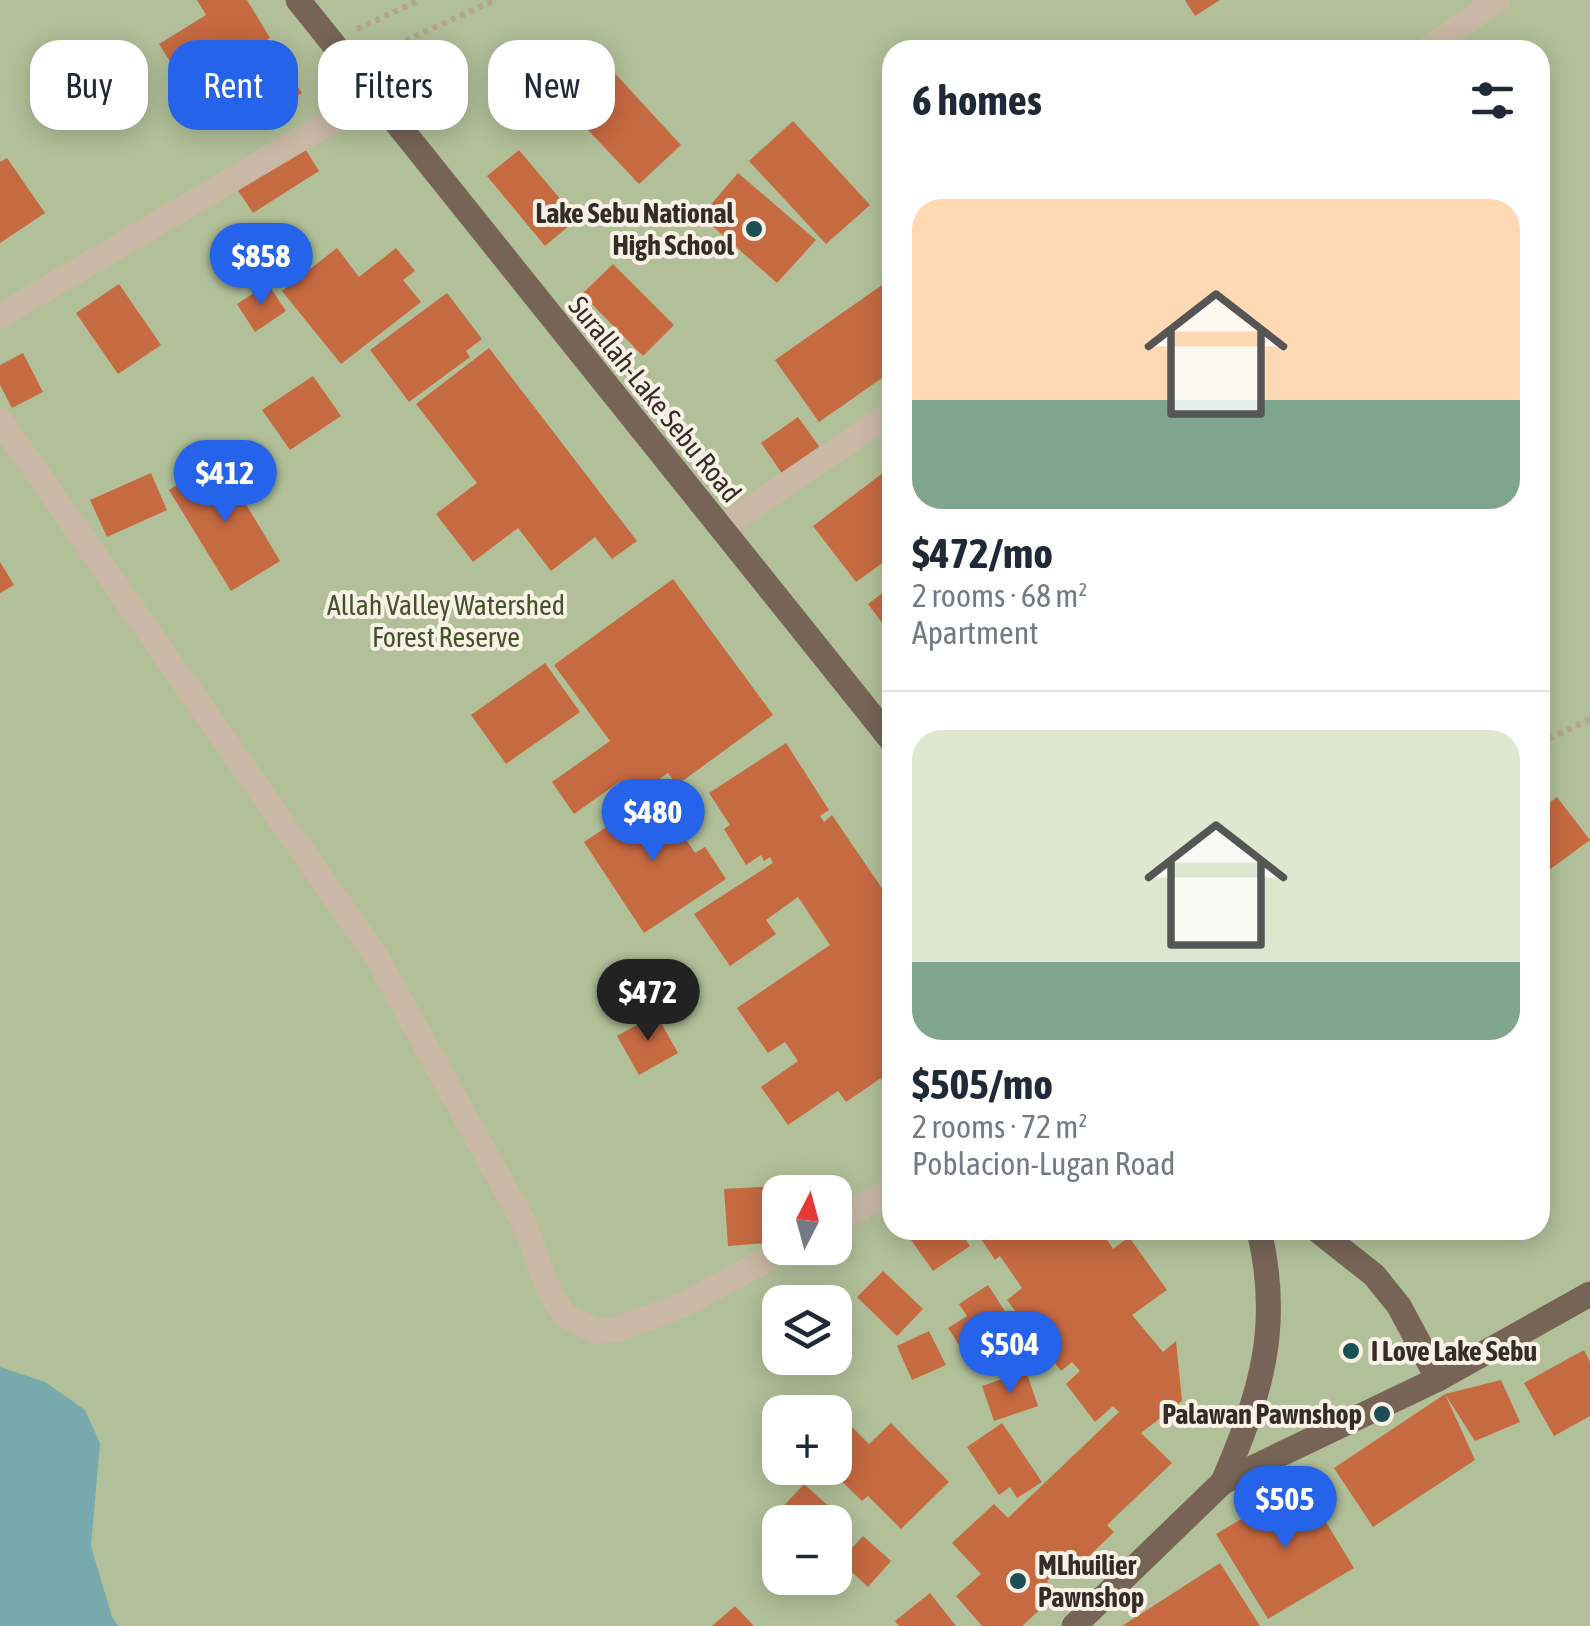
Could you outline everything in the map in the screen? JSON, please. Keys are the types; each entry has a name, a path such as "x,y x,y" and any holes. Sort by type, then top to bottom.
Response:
{"main road":[{"name":"Surallah-Lake Sebu Road","path":"298,0 329,40"},
{"name":"Surallah-Lake Sebu Road","path":"401,130 882,729"},
{"path":"1223,1482 1247,1426 1270,1336 1270,1288 1261,1240"},
{"path":"1330,1240 1374,1275 1399,1306 1438,1379"},
{"path":"1074,1626 1223,1482 1438,1379 1590,1294"}],"street":[{"path":"1440,40 1498,0"},
{"path":"0,316 318,129"},
{"path":"721,529 882,419"},
{"path":"0,420 376,956 524,1223 548,1288 564,1316 596,1331 616,1330 683,1304 762,1262"},
{"path":"852,1212 882,1194"}],"path":[{"path":"379,18 420,0"},
{"path":"407,40 495,0"},
{"path":"1550,739 1590,720"}],"green space":[{"name":"Allah Valley Watershed Forest Reserve","path":"0,0 1590,0 1590,1626 0,1626"}],"water":[{"path":"0,1367 45,1382 85,1410 100,1443 91,1546 118,1626 0,1626"}],"building":[{"path":"197,0 247,0 270,38 168,40 168,58 159,44 206,15"},
{"path":"1185,0 1220,0 1195,16"},
{"path":"615,74 681,145 639,184 588,130 615,130"},
{"path":"793,121 870,205 826,244 749,161"},
{"path":"302,144 319,171 253,213 235,186"},
{"path":"519,150 577,219 545,246 487,176"},
{"path":"7,158 45,213 0,243 0,162"},
{"path":"738,173 816,240 777,283 701,216"},
{"path":"337,248 359,277 396,248 415,271 403,280 421,302 341,364 282,291"},
{"path":"613,264 674,325 643,356 582,294"},
{"path":"119,284 161,345 118,374 76,313"},
{"path":"268,284 286,311 255,332 237,304"},
{"path":"882,285 882,378 819,422 775,360"},
{"path":"447,293 482,339 466,351 470,357 409,402 370,350"},
{"path":"489,348 637,541 612,559 595,537 551,571 518,528 473,562 436,514 477,483 416,404"},
{"path":"23,353 43,392 12,408 0,385 0,365"},
{"path":"313,376 341,416 290,450 262,410"},
{"path":"798,417 821,449 783,475 761,443"},
{"path":"219,459 280,561 231,591 169,490"},
{"path":"151,473 167,510 107,537 90,500"},
{"path":"882,474 882,563 856,582 813,526"},
{"path":"0,562 14,585 0,593"},
{"path":"673,579 773,715 677,785 668,773 631,799 619,782 574,814 552,782 610,741 554,665"},
{"path":"882,594 882,623 868,604"},
{"path":"545,663 580,712 506,764 471,715"},
{"path":"786,743 829,810 820,816 824,822 832,815 882,888 882,1080 846,1102 838,1091 788,1125 761,1087 798,1061 785,1042 768,1053 737,1008 830,945 798,897 766,920 776,934 730,966 694,914 773,863 770,857 764,861 761,855 746,865 724,829 730,825 709,793"},
{"path":"656,794 695,853 705,847 726,879 644,933 584,842"},
{"path":"1557,797 1590,840 1550,869 1550,802"},
{"path":"656,1014 678,1053 639,1075 617,1036"},
{"path":"762,1187 762,1243 728,1246 724,1189"},
{"path":"911,1240 966,1240 970,1246 933,1271"},
{"path":"982,1240 1107,1240 1113,1249 1131,1240 1167,1290 1132,1315 1163,1352 1176,1341 1182,1401 1141,1433 1172,1463 1107,1525 1114,1532 1083,1562 1076,1555 1047,1581 1058,1593 1022,1626 982,1626 956,1596 981,1574 952,1543 994,1504 1008,1518 1119,1412 1113,1406 1095,1422 1066,1384 1080,1371 1072,1362 1061,1371 1007,1300 1022,1288 1000,1256 995,1260"},
{"path":"883,1271 923,1309 897,1336 857,1297"},
{"path":"988,1285 1012,1322 1000,1329 1012,1348 976,1371 948,1328 967,1316 959,1304"},
{"path":"929,1331 946,1365 912,1380 897,1346"},
{"path":"1584,1350 1590,1362 1590,1416 1554,1436 1524,1383"},
{"path":"1026,1371 1038,1406 994,1421 982,1386"},
{"path":"1501,1380 1520,1422 1475,1441 1445,1394"},
{"path":"1445,1394 1475,1460 1373,1527 1334,1468"},
{"path":"891,1423 949,1482 901,1529 868,1496 862,1501 846,1485 852,1485 852,1427 869,1444"},
{"path":"1002,1423 1042,1482 1017,1498 1010,1487 999,1495 967,1447"},
{"path":"1302,1483 1354,1568 1268,1619 1216,1534"},
{"path":"805,1485 827,1505 785,1505"},
{"path":"863,1536 891,1561 868,1587 852,1572 852,1548"},
{"path":"1220,1563 1260,1626 1122,1626"},
{"path":"930,1593 956,1626 899,1626 895,1621"},
{"path":"735,1606 754,1626 712,1626"}],"place":[{"name":"Lake Sebu National High School","path":"754,229"},
{"name":"I Love Lake Sebu","path":"1351,1351"},
{"name":"Palawan Pawnshop","path":"1382,1414"},
{"name":"MLhuilier Pawnshop","path":"1018,1581"}]}
